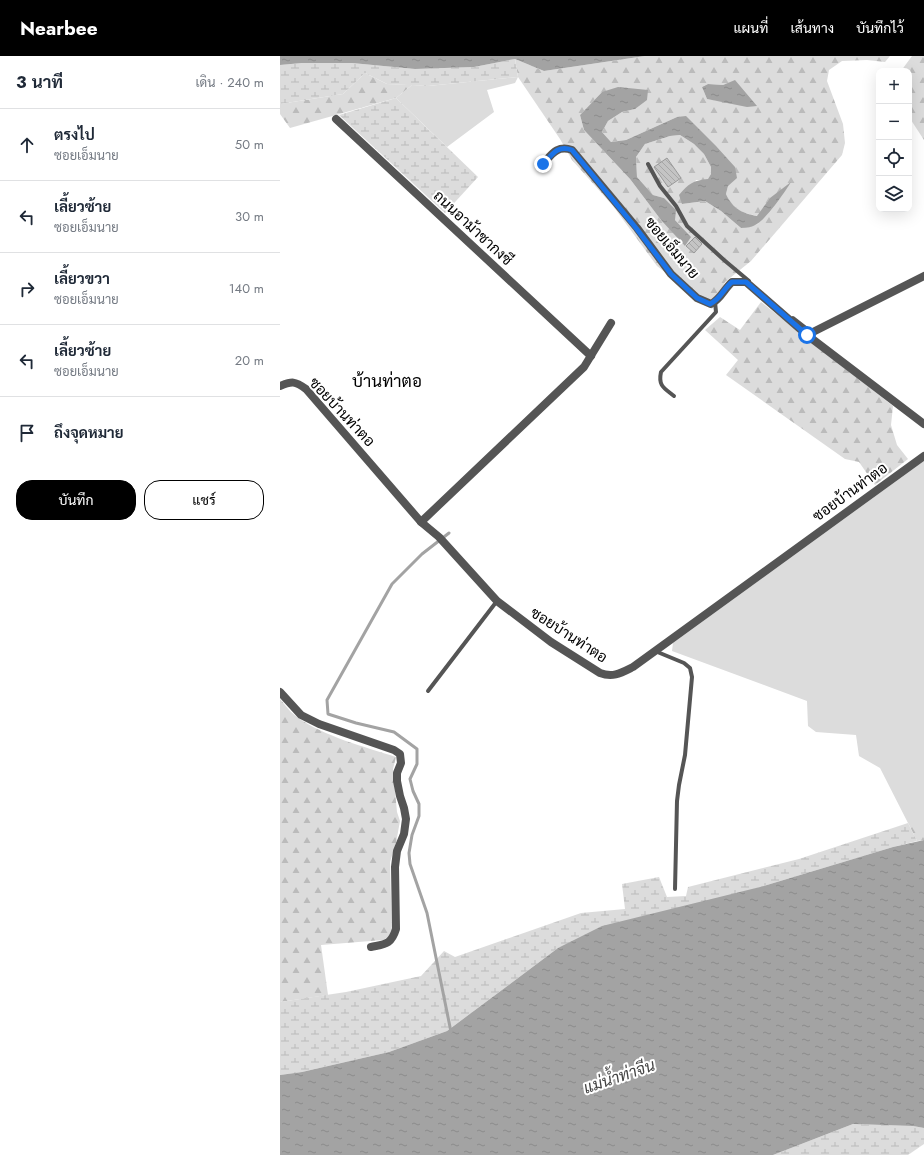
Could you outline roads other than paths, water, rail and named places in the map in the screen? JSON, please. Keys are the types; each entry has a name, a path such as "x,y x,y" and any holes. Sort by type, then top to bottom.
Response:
{"street":[{"name":"ถนนอาม้าซากงซี","path":"336,119 591,356"},
{"name":"ซอยเอ็มนาย","path":"543,164 557,150 565,148 572,150 679,283 697,298 710,304 715,302"},
{"path":"809,334 924,276"},
{"path":"715,302 732,282 746,282 809,334 924,424"},
{"path":"421,522 584,367 611,323"},
{"name":"ซอยบ้านท่าตอ","path":"280,386 289,382 299,384 306,389 421,522 439,537 497,601 551,642 607,676 618,675 633,667 924,456"},
{"path":"280,692 301,715 319,724 394,750 400,754 401,763 396,773 406,820 404,834 397,851 395,867 396,930 393,938 386,943 371,947"}],"lane":[{"path":"648,164 660,186 676,206 687,226 809,334"},
{"path":"674,396 661,386 659,379 661,372 716,312 715,302"},
{"path":"428,691 497,601"},
{"path":"655,651 684,663 690,668 692,677 685,755 678,785 675,889"}],"water":[{"path":"280,56 645,56 544,71 515,59 474,67 415,69 352,63 302,63 280,65"},
{"path":"735,80 757,106 747,107 707,99 702,87 708,84 723,85"},
{"path":"618,87 648,90 647,100 635,109 622,112 608,121 602,132 611,142 626,140 677,117 686,116 735,167 737,178 728,186 726,194 738,210 757,216 770,198 791,182 775,205 761,221 751,227 741,228 721,211 705,201 682,204 679,195 682,191 688,185 699,180 708,179 711,174 711,167 704,154 694,144 680,135 670,136 645,144 636,157 637,177 653,195 664,198 676,210 675,220 691,237 685,246 661,220 630,179 584,130 580,115 602,92"},
{"name":"แม่น้ำท่าจีน","path":"924,840 924,1128 913,1126 853,1124 773,1155 280,1155 280,1075 302,1072 389,1052 447,1031 558,948 602,926 760,887 893,847"}],"waterway":[{"path":"449,533 422,554 392,584 327,700 328,714 356,723 394,732 417,749 417,764 410,779 413,791 419,804 419,816 412,835 409,853 410,864 427,913 451,1032"}],"district":[{"name":"บ้านท่าตอ","path":"387,381"}]}
